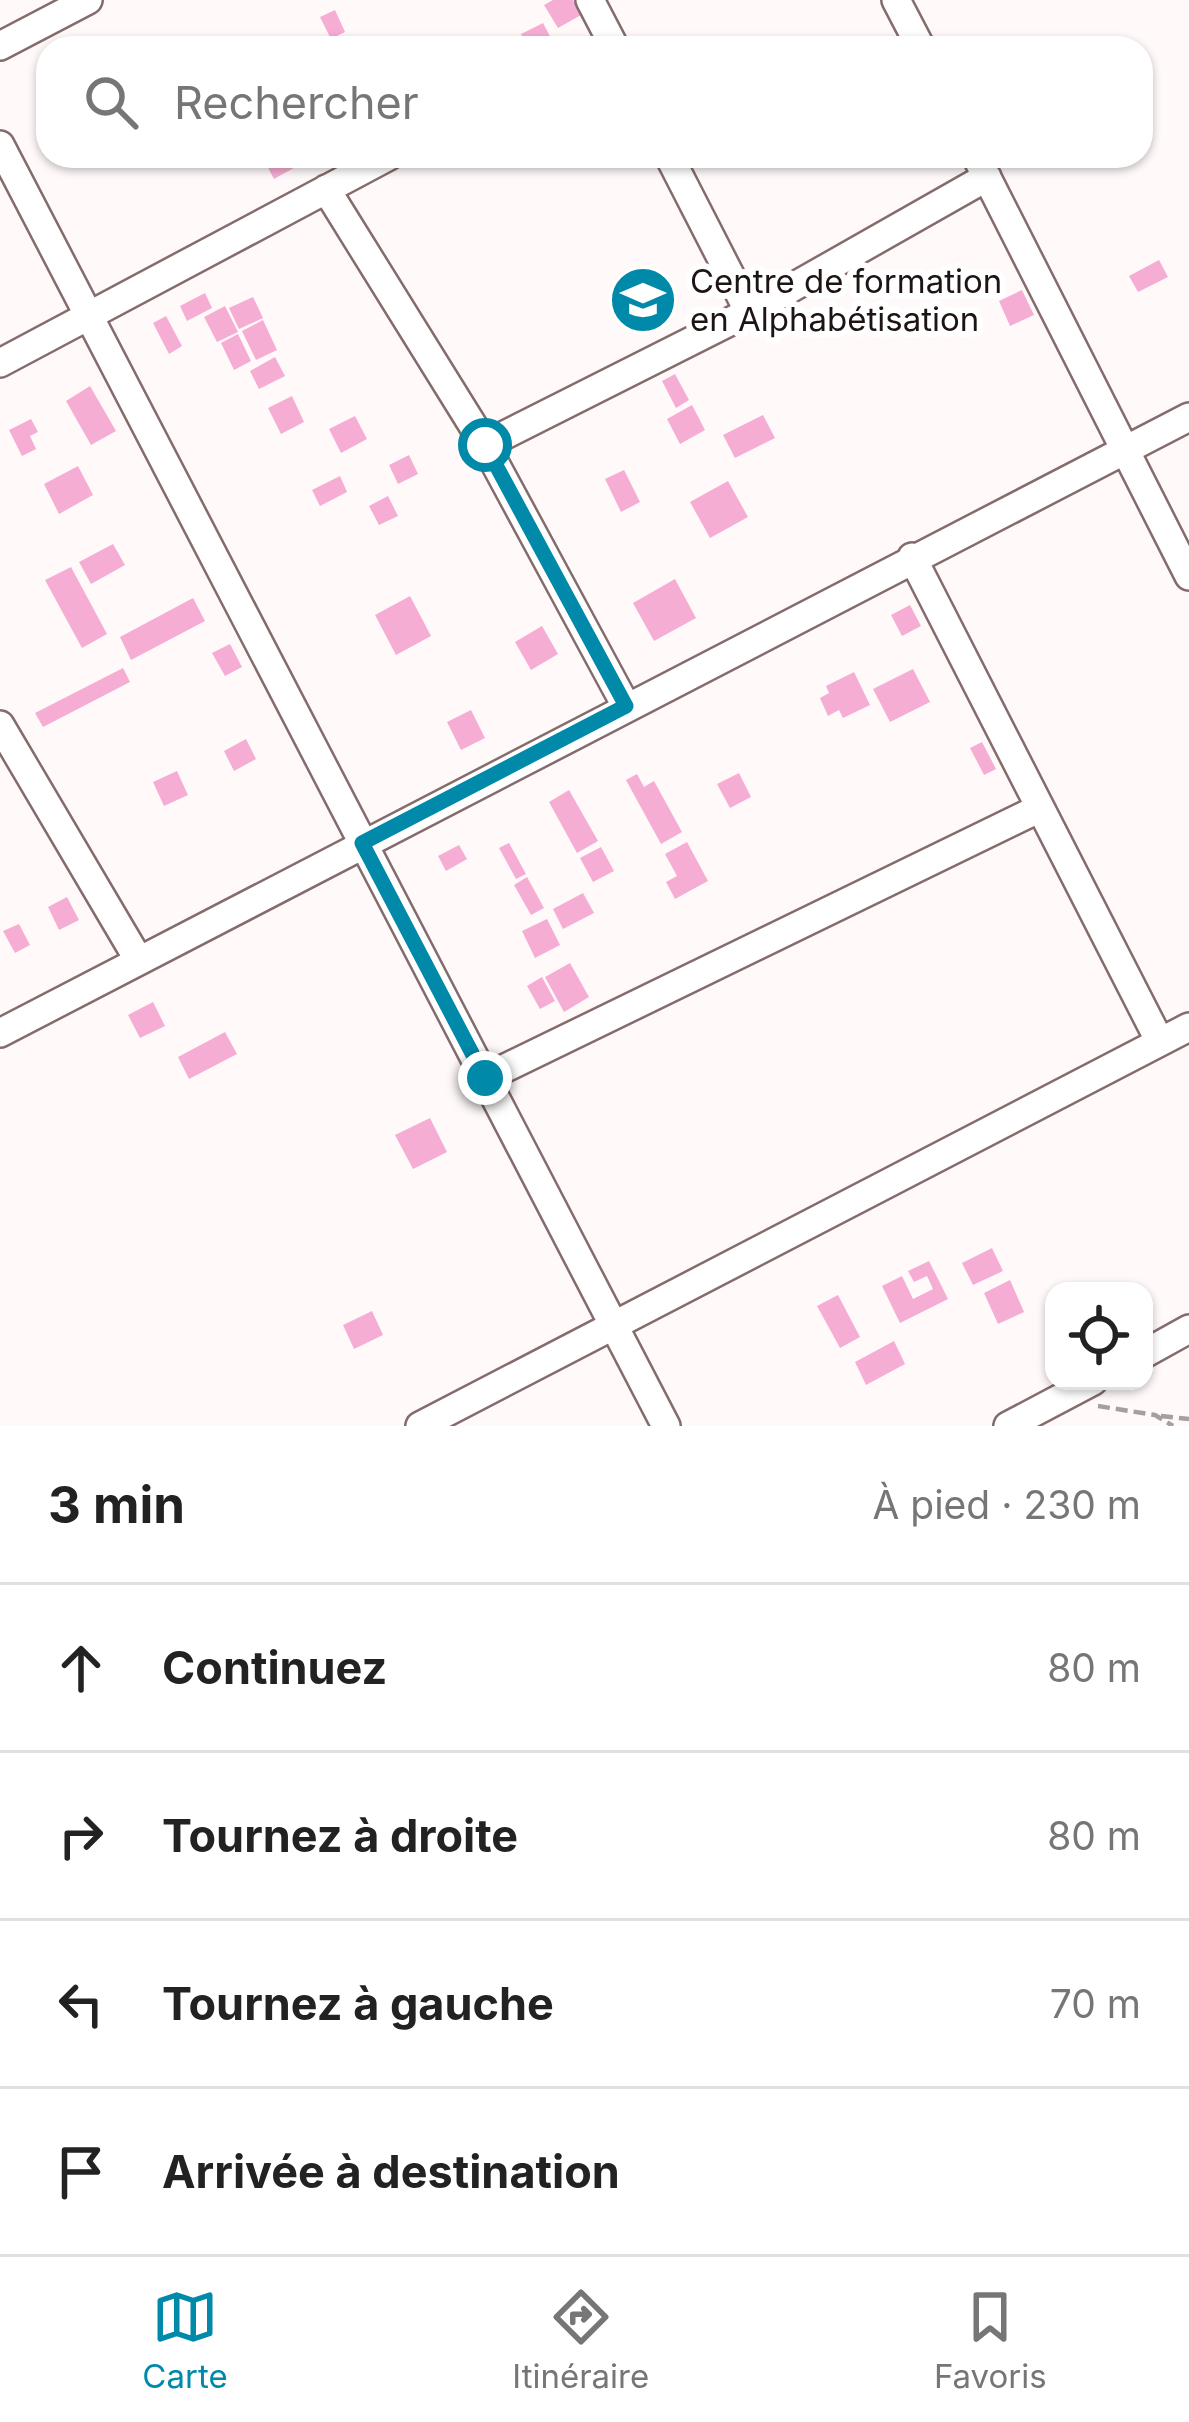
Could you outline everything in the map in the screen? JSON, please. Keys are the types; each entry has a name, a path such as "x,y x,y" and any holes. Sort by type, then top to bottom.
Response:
{"street":[{"path":"0,46 88,0"},
{"path":"590,0 603,36"},
{"path":"896,0 915,36"},
{"path":"0,146 666,1426"},
{"path":"0,363 366,168"},
{"path":"675,168 748,312"},
{"path":"485,445 748,312 979,168"},
{"path":"982,168 1189,576"},
{"path":"326,189 485,445 626,706"},
{"path":"0,1033 1189,417"},
{"path":"912,557 1160,1042"},
{"path":"0,724 138,959"},
{"path":"485,1078 1040,808"},
{"path":"420,1426 1189,1027"},
{"path":"1153,1349 1189,1330"},
{"path":"1009,1426 1076,1390"}],"path":[{"path":"1057,1400 1189,1418"},
{"path":"1155,1415 1173,1426"}],"building":[{"path":"573,0 581,15 558,28 544,5"},
{"path":"335,10 345,32 330,36 320,17"},
{"path":"543,23 550,36 522,36"},
{"path":"268,168 294,168 274,179"},
{"path":"1159,260 1168,277 1138,292 1129,276"},
{"path":"650,283 662,296 637,319 625,305"},
{"path":"1022,290 1034,315 1010,326 999,301"},
{"path":"205,293 212,308 187,321 180,306"},
{"path":"253,297 263,318 239,329 229,308"},
{"path":"225,306 238,332 217,342 204,317"},
{"path":"166,316 182,346 169,354 153,323"},
{"path":"263,320 277,350 256,360 242,331"},
{"path":"238,334 251,361 234,370 221,343"},
{"path":"275,357 285,376 259,389 250,371"},
{"path":"675,374 689,400 676,408 662,381"},
{"path":"90,386 116,431 91,445 66,401"},
{"path":"292,396 304,422 281,434 268,408"},
{"path":"692,405 705,430 680,444 667,419"},
{"path":"763,415 775,438 735,458 723,435"},
{"path":"355,416 367,439 341,453 329,429"},
{"path":"31,419 38,432 30,436 36,449 22,456 9,430"},
{"path":"409,455 418,474 398,484 389,465"},
{"path":"78,466 93,495 59,514 44,484"},
{"path":"624,470 640,502 621,512 605,479"},
{"path":"340,476 347,492 320,506 312,490"},
{"path":"728,481 748,517 710,538 690,502"},
{"path":"388,496 398,516 379,525 369,506"},
{"path":"113,544 125,565 91,584 79,562"},
{"path":"71,567 107,634 82,648 45,580"},
{"path":"675,579 696,618 654,641 633,603"},
{"path":"410,596 431,636 396,655 375,615"},
{"path":"193,598 205,621 131,660 120,637"},
{"path":"910,605 921,626 902,636 891,615"},
{"path":"542,626 558,654 531,670 515,642"},
{"path":"230,644 242,667 225,676 212,653"},
{"path":"123,668 130,682 43,727 35,713"},
{"path":"913,669 930,702 890,722 873,689"},
{"path":"854,672 870,705 843,718 839,710 828,716 820,698 829,693 826,686"},
{"path":"471,710 485,738 461,750 447,722"},
{"path":"246,739 256,759 234,771 224,751"},
{"path":"982,742 996,769 984,775 970,748"},
{"path":"177,771 188,795 164,806 153,782"},
{"path":"739,773 751,797 730,808 717,784"},
{"path":"637,774 644,787 654,781 682,832 661,844 626,780"},
{"path":"569,790 598,841 577,853 549,802"},
{"path":"687,842 708,881 675,899 666,882 677,876 665,854"},
{"path":"509,843 526,874 516,879 499,848"},
{"path":"459,845 467,859 446,871 438,856"},
{"path":"601,847 614,871 593,882 580,858"},
{"path":"527,877 544,908 531,915 514,885"},
{"path":"583,893 594,913 563,929 553,909"},
{"path":"67,897 79,920 59,930 48,907"},
{"path":"547,919 560,945 535,958 522,931"},
{"path":"19,924 30,945 15,953 3,931"},
{"path":"570,963 589,997 564,1012 545,977"},
{"path":"542,977 555,1001 540,1009 527,986"},
{"path":"153,1002 165,1026 140,1038 128,1015"},
{"path":"225,1032 237,1054 189,1079 178,1057"},
{"path":"430,1118 447,1152 413,1169 395,1135"},
{"path":"992,1248 1003,1271 973,1285 962,1263"},
{"path":"929,1261 948,1299 900,1323 882,1286 902,1276 913,1299 933,1289 927,1276 914,1282 908,1271"},
{"path":"1010,1280 1024,1312 998,1324 984,1293"},
{"path":"838,1295 860,1337 840,1348 817,1306"},
{"path":"372,1311 383,1335 354,1349 343,1325"},
{"path":"894,1341 905,1364 866,1385 855,1362"}],"place":[{"name":"Centre de formation en Alphabétisation","path":"643,300"}],"route":[{"path":"485,445 626,706 362,843 485,1078"}]}
